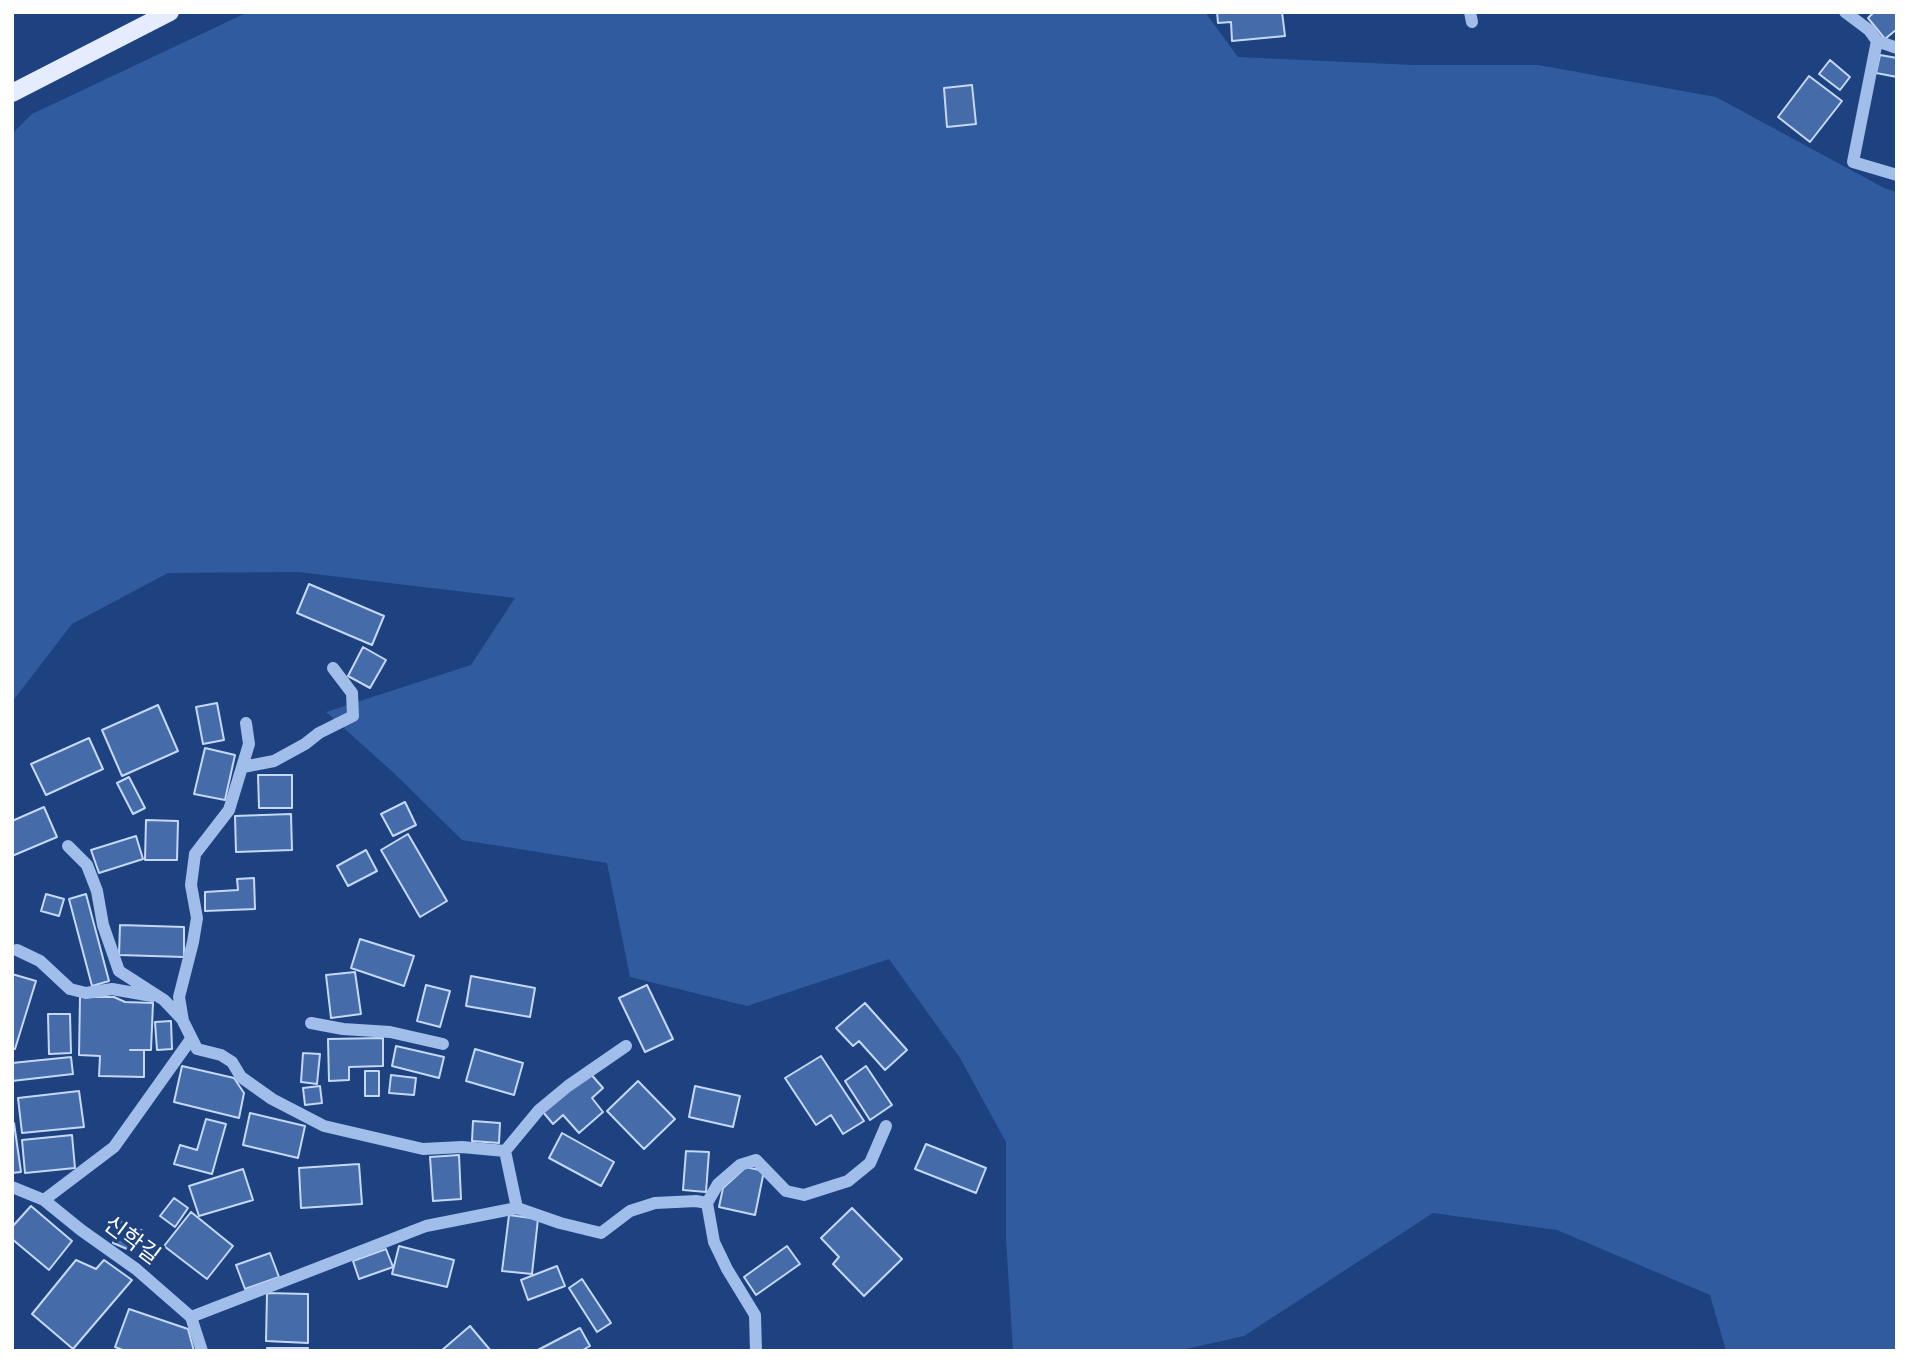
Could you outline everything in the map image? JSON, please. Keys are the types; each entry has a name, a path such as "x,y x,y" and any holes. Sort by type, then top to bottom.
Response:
{"main road":[{"path":"12,93 170,12"}],"street":[{"path":"1845,12 1869,30 1877,41 1897,48"},
{"path":"1877,41 1853,162 1897,175"},
{"path":"243,767 274,761 353,716 352,693 333,668"},
{"path":"246,723 249,744 229,810 195,854 191,885 197,918 179,997 183,1021 197,1049 221,1055 232,1062 241,1077 272,1099 324,1126 423,1149 462,1147 505,1151"},
{"path":"68,846 87,865 119,971 160,997 183,1021"},
{"path":"17,950 40,961 70,989 86,993 112,989 160,997"},
{"path":"311,1023 343,1029 390,1032 443,1044"},
{"path":"44,1200 114,1147 191,1039"},
{"path":"505,1151 539,1110 578,1078 626,1046"},
{"path":"756,1351 755,1315 714,1242 706,1203 718,1184 740,1165 756,1160 786,1191 804,1195 848,1181 870,1163 886,1126"},
{"path":"505,1151 517,1208"},
{"name":"신학길","path":"12,1187 44,1200 136,1269 191,1317"},
{"path":"202,1351 191,1317 426,1226 517,1208 560,1223 601,1233 630,1211 655,1203 706,1203"}],"shaded area":[{"path":"248,12 1205,12 1238,57 1413,65 1538,65 1716,97 1884,188 1897,192 1897,1351 1726,1351 1710,1295 1557,1230 1433,1213 1244,1336 1177,1351 1013,1351 1006,1239 1006,1142 960,1058 889,959 747,1006 630,977 607,863 462,840 326,712 471,665 515,598 298,572 168,573 72,624 12,702 12,134 32,114"}],"building":[{"path":"1217,12 1282,12 1285,36 1232,41 1231,22 1218,23"},
{"path":"1874,12 1897,12 1897,29 1885,39 1868,18"},
{"path":"1880,55 1897,58 1897,77 1876,73"},
{"path":"1830,60 1850,77 1840,90 1819,74"},
{"path":"1809,76 1842,101 1810,142 1778,117"},
{"path":"972,85 976,124 947,127 944,88"},
{"path":"309,584 384,616 372,645 297,613"},
{"path":"363,647 386,660 370,688 348,676"},
{"path":"217,703 224,740 203,744 196,707"},
{"path":"158,705 178,751 122,776 102,730"},
{"path":"89,738 103,769 46,795 31,764"},
{"path":"205,748 235,755 225,800 194,794"},
{"path":"258,775 292,775 292,808 259,808"},
{"path":"129,777 145,808 133,814 117,783"},
{"path":"405,802 416,825 393,836 381,814"},
{"path":"44,807 57,837 12,856 12,821"},
{"path":"291,814 292,850 236,852 235,816"},
{"path":"146,820 178,821 177,860 145,860"},
{"path":"408,834 447,901 420,917 381,850"},
{"path":"136,836 143,859 99,873 91,850"},
{"path":"366,850 377,871 348,886 337,866"},
{"path":"254,878 255,909 205,911 205,892 238,890 237,879"},
{"path":"46,894 64,899 59,916 41,911"},
{"path":"86,894 109,981 92,986 69,899"},
{"path":"120,925 184,927 184,957 119,955"},
{"path":"360,939 414,956 404,986 351,968"},
{"path":"355,972 361,1014 331,1018 326,975"},
{"path":"12,974 36,981 15,1049 12,1049"},
{"path":"471,976 535,988 530,1017 466,1006"},
{"path":"426,985 450,991 440,1027 417,1021"},
{"path":"647,985 673,1039 645,1052 619,998"},
{"path":"80,997 114,997 125,1002 153,1003 151,1050 144,1050 144,1077 99,1076 100,1056 79,1055"},
{"path":"865,1003 907,1050 885,1070 859,1041 853,1046 836,1028"},
{"path":"48,1014 70,1014 71,1053 49,1054"},
{"path":"171,1021 172,1049 157,1050 155,1022"},
{"path":"383,1038 383,1066 349,1067 349,1080 329,1081 328,1039"},
{"path":"396,1046 444,1057 439,1078 392,1066"},
{"path":"475,1049 523,1063 514,1095 466,1081"},
{"path":"303,1053 320,1054 317,1084 301,1082"},
{"path":"821,1056 864,1121 843,1134 831,1115 816,1125 785,1078"},
{"path":"71,1057 73,1074 12,1081 12,1063"},
{"path":"182,1066 234,1078 244,1093 239,1118 174,1102"},
{"path":"866,1066 892,1105 870,1120 845,1081"},
{"path":"365,1071 379,1071 379,1096 365,1096"},
{"path":"589,1072 603,1088 592,1098 603,1112 579,1133 563,1115 553,1124 543,1112"},
{"path":"391,1075 416,1078 414,1095 389,1093"},
{"path":"638,1081 675,1119 644,1149 607,1111"},
{"path":"320,1086 322,1103 305,1105 303,1088"},
{"path":"695,1086 740,1096 733,1127 689,1117"},
{"path":"79,1091 84,1127 22,1133 18,1098"},
{"path":"250,1113 305,1126 298,1158 243,1145"},
{"path":"206,1119 226,1124 212,1174 174,1164 180,1145 197,1150"},
{"path":"473,1121 500,1123 499,1143 472,1141"},
{"path":"12,1123 21,1172 12,1173"},
{"path":"562,1133 614,1162 601,1186 549,1158"},
{"path":"72,1135 75,1168 25,1173 22,1140"},
{"path":"926,1144 986,1168 976,1193 915,1169"},
{"path":"686,1151 709,1152 706,1192 683,1190"},
{"path":"459,1155 461,1199 433,1201 430,1157"},
{"path":"359,1164 362,1204 301,1208 299,1168"},
{"path":"746,1167 764,1171 755,1215 719,1207 723,1188"},
{"path":"243,1169 253,1200 199,1216 189,1186"},
{"path":"174,1198 188,1208 175,1227 160,1216"},
{"path":"31,1206 72,1241 49,1270 12,1239 12,1227"},
{"path":"852,1208 902,1259 864,1296 833,1264 839,1257 821,1238"},
{"path":"191,1212 233,1246 207,1279 164,1246"},
{"path":"509,1215 538,1219 532,1274 502,1271"},
{"path":"122,1222 143,1231 134,1252 113,1243"},
{"path":"399,1246 454,1260 447,1287 392,1274"},
{"path":"787,1246 800,1264 756,1295 744,1277"},
{"path":"386,1249 393,1267 359,1279 353,1261"},
{"path":"270,1253 279,1277 245,1289 236,1265"},
{"path":"76,1260 96,1269 104,1260 132,1280 73,1349 32,1314"},
{"path":"557,1266 565,1286 528,1300 521,1280"},
{"path":"582,1279 611,1323 597,1332 569,1288"},
{"path":"267,1293 308,1294 308,1343 266,1341"},
{"path":"129,1309 188,1329 194,1351 125,1351 115,1347"},
{"path":"470,1326 491,1351 441,1351"},
{"path":"580,1328 590,1346 581,1351 536,1351"},
{"path":"267,1348 308,1348 308,1351 267,1351"}]}
